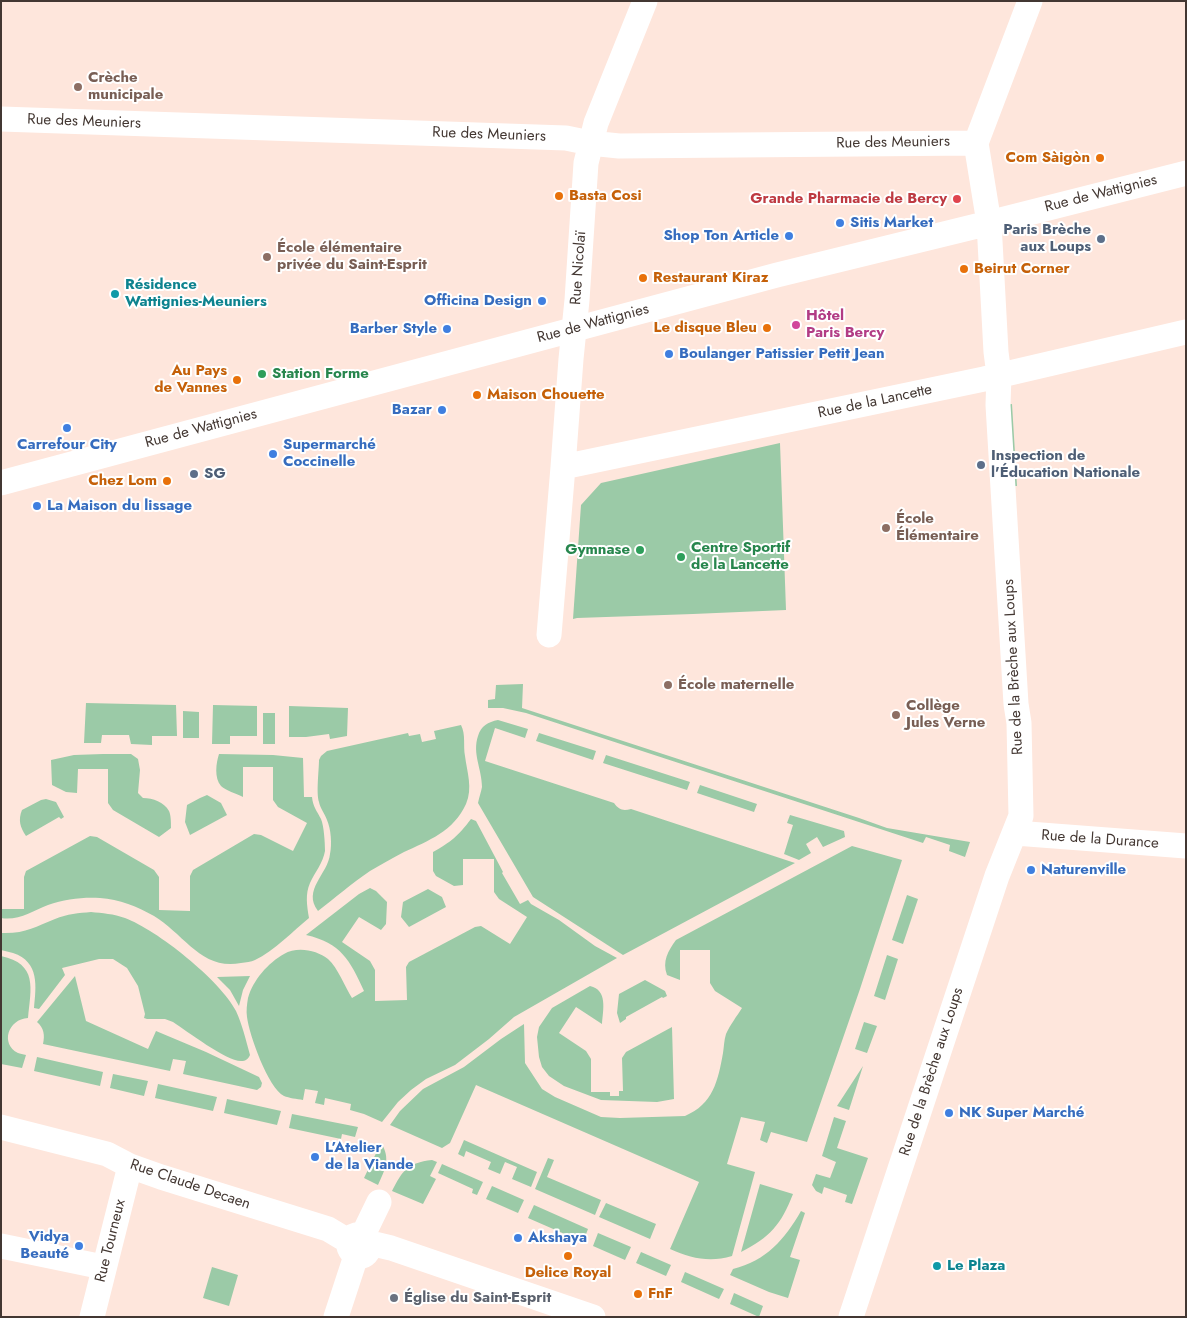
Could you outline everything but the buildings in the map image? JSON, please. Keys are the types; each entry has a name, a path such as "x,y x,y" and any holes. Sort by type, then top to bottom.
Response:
{"street":[{"name":"Rue Nicolaï","path":"549,635 586,163 596,123 645,1"},
{"name":"Rue de la Brèche aux Loups","path":"851,1317 997,876 1021,816 1019,723 1016,704 998,405 989,224 976,142 1030,1"},
{"name":"Rue des Meuniers","path":"1,119 566,138 619,146 976,142"},
{"name":"Rue de Wattignies","path":"1,483 777,275 989,224 1186,173"},
{"name":"Rue de la Lancette","path":"563,467 998,376 1186,332"},
{"name":"Rue de la Durance","path":"1014,832 1186,846"},
{"name":"Rue Claude Decaen","path":"1,1127 107,1154 130,1166 161,1178 328,1229 359,1244 390,1248 593,1317"},
{"name":"Rue Tourneux","path":"92,1317 130,1166"},
{"path":"336,1317 359,1244 378,1202"},
{"path":"1,1246 103,1268"}],"green space":[{"path":"1012,404 1017,486 1008,486 1004,405"},
{"name":"Centre Sportif de la Lancette","path":"780,443 786,610 573,619 581,505 601,483"},
{"path":"523,684 522,708 887,828 970,842 965,857 949,851 950,845 926,837 923,843 526,713 503,708 488,708 488,700 495,699 496,685"},
{"path":"86,703 176,705 177,736 152,736 152,745 131,744 129,735 102,735 101,743 84,743"},
{"path":"213,705 257,706 257,736 230,736 230,744 212,744"},
{"path":"289,706 348,708 347,736 330,739 329,734 289,737"},
{"path":"183,711 199,712 199,738 183,738"},
{"path":"263,713 275,713 275,744 263,744"},
{"path":"498,720 528,729 525,738 495,728 485,761 614,803 621,809 631,809 795,863 623,955 533,897 478,803 482,780 476,743 485,725"},
{"path":"461,725 469,792 466,804 455,821 439,834 422,844 370,871 318,911 314,903 314,889 328,861 331,846 328,824 318,798 319,760 321,756 327,751 408,733 409,736 420,734 422,742 436,739 434,731"},
{"path":"539,733 596,751 593,760 536,741"},
{"path":"131,754 138,759 140,770 138,793 143,798 158,801 167,808 170,815 171,828 159,837 113,810 108,803 108,769 78,769 77,793 66,792 52,785 51,760 74,755"},
{"path":"219,754 273,755 303,758 304,797 312,797 322,822 325,851 307,891 309,918 269,951 250,962 227,964 215,962 194,949 154,916 128,904 100,898 67,900 48,905 19,917 1,918 1,909 24,909 24,877 26,871 90,836 97,837 154,870 159,877 159,910 190,911 190,876 193,870 254,834 261,835 293,851 307,823 278,807 273,800 273,767 243,767 243,797 225,789 219,783 216,770"},
{"path":"606,755 690,782 687,790 603,763"},
{"path":"700,785 757,804 754,812 697,793"},
{"path":"207,795 221,803 227,815 190,835 185,822 187,805"},
{"path":"46,799 56,802 64,817 61,819 59,817 26,836 20,823 22,810"},
{"path":"790,815 844,831 845,837 823,847 817,837 806,844 811,853 799,860 784,854 793,825 787,823"},
{"path":"471,819 476,821 520,904 528,900 531,904 559,920 595,946 617,958 514,1017 455,1065 426,1079 411,1090 398,1102 382,1122 350,1110 351,1104 325,1098 324,1105 315,1103 318,1091 305,1089 303,1100 284,1096 272,1083 266,1072 251,1035 247,1012 250,991 257,979 272,962 289,952 307,950 318,953 332,963 352,998 364,991 354,970 343,954 328,943 306,935 359,894 370,888 387,902 386,924 381,930 359,917 342,942 370,961 375,970 375,1001 407,1000 406,967 409,962 475,927 481,926 510,944 527,917 499,899 494,892 494,859 463,859 463,885 454,886 436,876 433,871 433,852 454,838"},
{"path":"852,846 902,860 807,1142 771,1132 767,1143 760,1140 765,1122 741,1117 727,1164 755,1172 732,1256 708,1259 685,1255 670,1249 699,1182 476,1085 450,1143 442,1148 390,1125 400,1111 423,1089 464,1067 524,1024 525,1063 542,1089 555,1097 601,1117 685,1116 694,1111 702,1105 713,1090 719,1073 726,1034 742,1008 715,991 710,983 710,950 680,950 680,980 667,975 665,965 671,948 676,940"},
{"path":"428,889 442,897 446,907 409,927 401,917 403,902"},
{"path":"907,895 918,899 903,944 892,940"},
{"path":"91,912 125,918 138,924 154,933 202,971 228,999 236,1011 250,1055 248,1059 244,1061 234,1060 207,1045 173,1022 165,1019 144,1018 145,1014 138,986 127,968 113,959 99,959 62,968 65,975 39,1009 34,1008 35,984 32,969 22,957 1,950 1,933 23,931 64,916"},
{"path":"887,955 898,959 885,1000 874,996"},
{"path":"1,956 13,960 27,971 31,987 28,1018 21,1019 11,1027 8,1038 12,1049 26,1055 22,1068 1,1064"},
{"path":"75,976 86,1021 148,1049 156,1031 259,1077 262,1083 261,1087 257,1090 183,1074 186,1061 173,1059 170,1071 43,1044 43,1032 37,1022"},
{"path":"250,976 243,990 239,1006 230,990 217,977"},
{"path":"645,980 665,991 667,996 626,1017 620,1023 617,1013 619,994"},
{"path":"590,986 596,988 602,996 602,1024 576,1007 559,1033 586,1051 591,1059 591,1092 610,1092 610,1096 619,1096 619,1091 623,1091 622,1058 626,1052 672,1027 674,1099 657,1102 601,1100 564,1086 549,1076 542,1067 537,1037 539,1027 552,1008"},
{"path":"864,1022 877,1026 867,1053 855,1049"},
{"path":"37,1057 103,1072 100,1086 34,1071"},
{"path":"863,1066 849,1110 837,1106"},
{"path":"113,1074 148,1081 144,1096 110,1088"},
{"path":"158,1084 217,1097 213,1111 155,1098"},
{"path":"227,1099 281,1111 277,1125 224,1113"},
{"path":"292,1114 358,1127 355,1137 342,1134 341,1139 289,1128"},
{"path":"834,1117 846,1121 837,1148 868,1158 852,1204 845,1202 847,1195 824,1187 822,1194 816,1191 812,1185 816,1174 830,1178 836,1162 822,1156"},
{"path":"464,1140 537,1172 531,1187 512,1179 517,1167 505,1162 500,1174 488,1169 491,1162 466,1151 464,1157 458,1154"},
{"path":"381,1143 386,1154 386,1164 378,1185 364,1178"},
{"path":"548,1158 554,1160 547,1177 601,1200 595,1215 535,1189"},
{"path":"432,1160 437,1162 430,1176 436,1179 423,1204 392,1191 399,1178 407,1169 417,1163"},
{"path":"442,1164 483,1182 477,1195 472,1193 473,1189 438,1173"},
{"path":"760,1184 793,1194 784,1214 773,1229 760,1241 741,1252"},
{"path":"492,1186 524,1200 518,1213 486,1199"},
{"path":"606,1203 656,1224 650,1239 599,1217"},
{"path":"534,1205 588,1229 583,1242 528,1218"},
{"path":"801,1211 805,1213 790,1257 800,1260 788,1298 730,1275 733,1269 765,1255 773,1248 788,1231"},
{"path":"598,1233 631,1247 625,1260 593,1246"},
{"path":"641,1252 671,1265 666,1276 636,1263"},
{"path":"212,1267 238,1275 229,1306 203,1298"},
{"path":"685,1272 724,1289 719,1299 681,1282"},
{"path":"734,1293 763,1306 759,1317 730,1304"}],"place":[{"name":"Crèche municipale","path":"78,87"},
{"name":"Com Sàigòn","path":"1100,158"},
{"name":"Basta Cosi","path":"559,196"},
{"name":"Grande Pharmacie de Bercy","path":"957,199"},
{"name":"Sitis Market","path":"840,223"},
{"name":"Shop Ton Article","path":"789,236"},
{"name":"Paris Brèche aux Loups","path":"1101,239"},
{"name":"École élémentaire privée du Saint-Esprit","path":"267,257"},
{"name":"Beirut Corner","path":"964,269"},
{"name":"Restaurant Kiraz","path":"643,278"},
{"name":"Résidence Wattignies-Meuniers","path":"115,294"},
{"name":"Officina Design","path":"542,301"},
{"name":"Hôtel Paris Bercy","path":"796,325"},
{"name":"Le disque Bleu","path":"767,328"},
{"name":"Barber Style","path":"447,329"},
{"name":"Boulanger Patissier Petit Jean","path":"669,354"},
{"name":"Station Forme","path":"262,374"},
{"name":"Au Pays de Vannes","path":"237,380"},
{"name":"Maison Chouette","path":"477,395"},
{"name":"Bazar","path":"442,410"},
{"name":"Carrefour City","path":"67,428"},
{"name":"Supermarché Coccinelle","path":"273,454"},
{"name":"Inspection de l'Éducation Nationale","path":"981,465"},
{"name":"SG","path":"194,474"},
{"name":"Chez Lom","path":"167,481"},
{"name":"La Maison du lissage","path":"37,506"},
{"name":"École Élémentaire","path":"886,528"},
{"name":"Gymnase","path":"640,550"},
{"name":"Centre Sportif de la Lancette","path":"681,557"},
{"name":"École maternelle","path":"668,685"},
{"name":"Collège Jules Verne","path":"896,715"},
{"name":"Naturenville","path":"1031,870"},
{"name":"NK Super Marché","path":"949,1113"},
{"name":"L’Atelier de la Viande","path":"315,1157"},
{"name":"Akshaya","path":"518,1238"},
{"name":"Vidya Beauté","path":"79,1246"},
{"name":"Delice Royal","path":"568,1256"},
{"name":"Le Plaza","path":"937,1266"},
{"name":"FnF","path":"638,1294"},
{"name":"Église du Saint-Esprit","path":"394,1298"}]}
